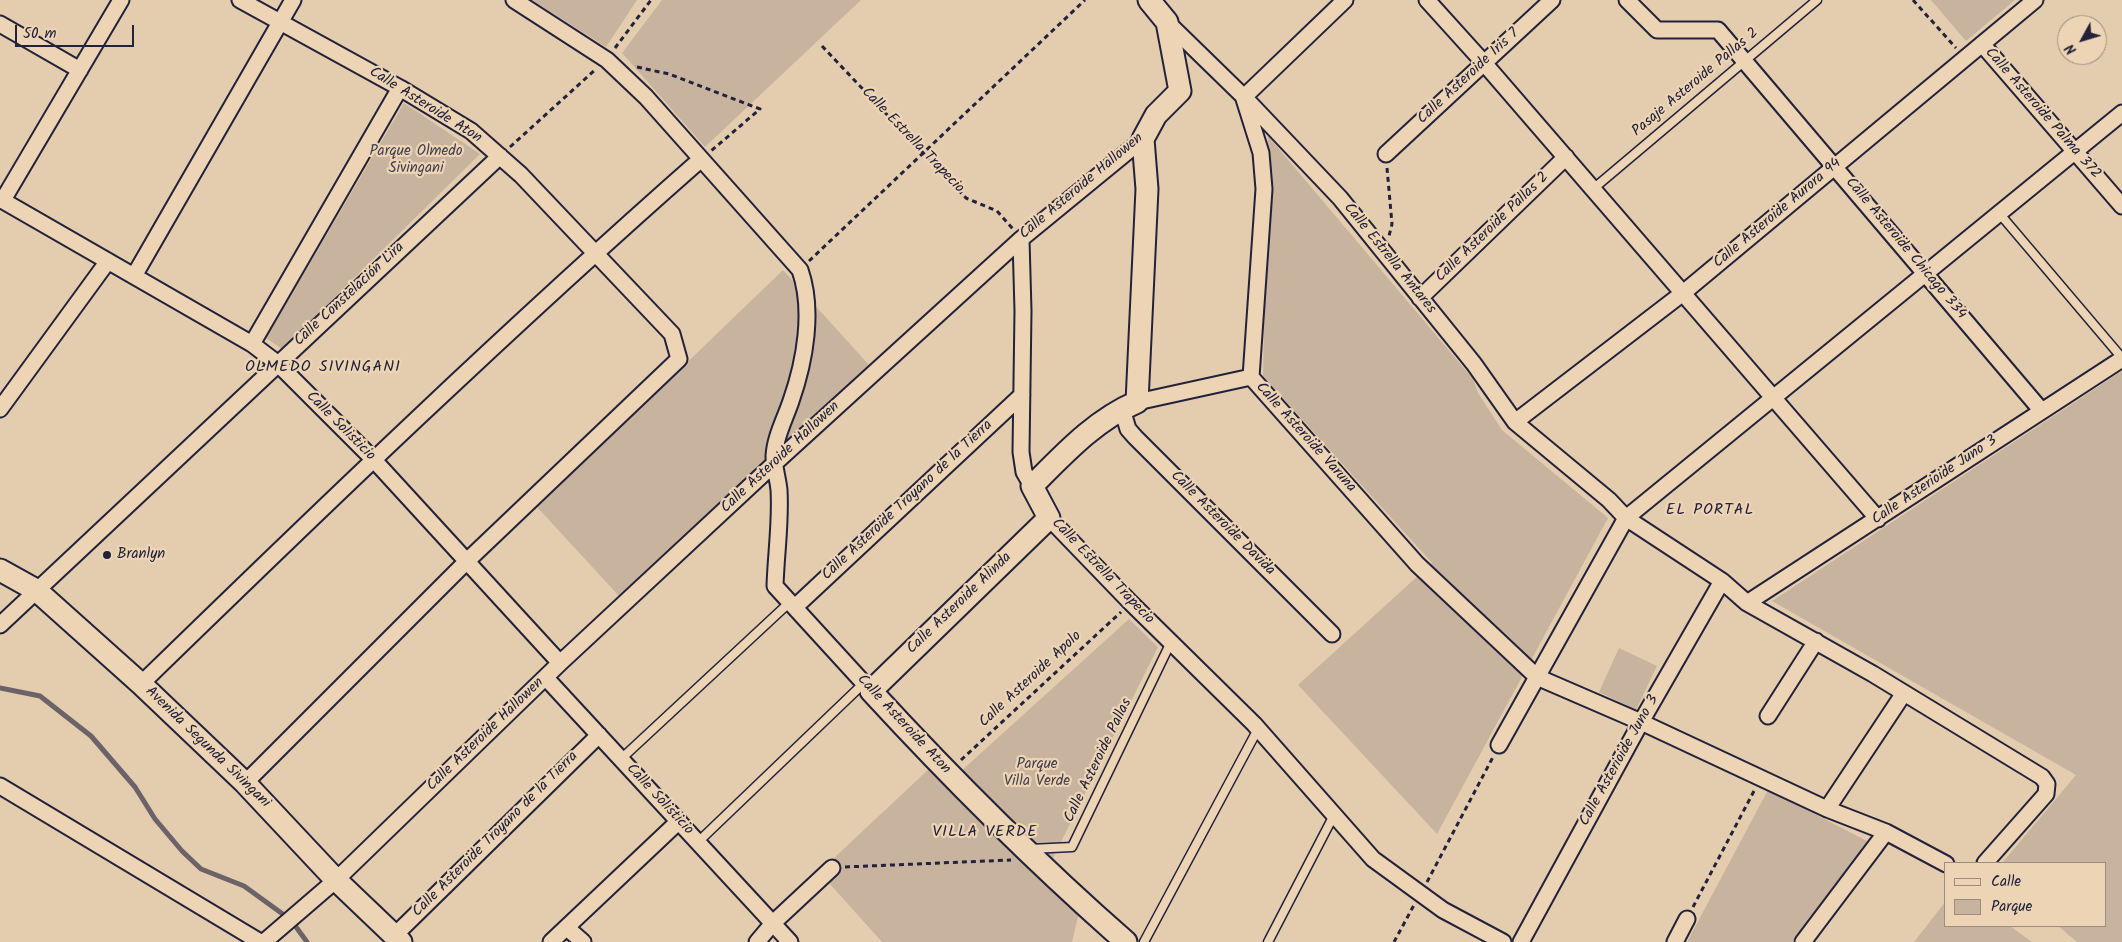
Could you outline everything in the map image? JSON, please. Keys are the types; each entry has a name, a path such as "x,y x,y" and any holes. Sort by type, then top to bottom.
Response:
{"street":[{"path":"1,199 121,0"},
{"name":"Calle Asteroide Aton","path":"240,0 400,88 471,131 521,175 672,334 679,359 466,562"},
{"path":"134,276 293,0"},
{"path":"514,0 607,60 646,97 700,160 800,270"},
{"name":"Calle Estrella Antares","path":"1148,0 1167,22 1244,98 1340,198 1474,364 1515,422 1609,500 1626,518 1722,581 1748,603 1904,693 2042,777 2047,784 2046,794 1986,862"},
{"path":"1244,98 1345,0"},
{"path":"1427,0 1566,157 1878,519"},
{"name":"Calle Asteroide Iris 7","path":"1386,154 1552,0"},
{"name":"Calle Asteroide Chicago 334","path":"1627,0 1657,30 1718,30 2041,410"},
{"name":"Calle Asteroide Aurora 94","path":"1515,422 1683,292 2035,0"},
{"name":"Calle Asteroide Hallowen","path":"264,942 336,880 560,663 775,463 1021,238 1143,138 1156,115 1180,91 1167,22"},
{"path":"0,24 80,70"},
{"name":"Calle Asteroide Palma 372","path":"1982,44 2122,206"},
{"path":"252,344 400,88"},
{"name":"Calle Asteroide Varuna","path":"1244,98 1261,153 1264,189 1252,377 1417,564 1537,677 1641,722 1827,809 1886,832 1944,863"},
{"path":"1499,745 1626,518 2122,113"},
{"name":"Calle Asteroide Davida","path":"1143,138 1147,189 1128,429 1332,634"},
{"name":"Calle Constelación Lira","path":"0,625 277,363 500,156"},
{"name":"Calle Asteroide Pallas 2","path":"1420,298 1566,157"},
{"path":"141,684 373,459 594,253 700,160"},
{"name":"Calle Solisticio","path":"1,199 252,344 277,363 373,459 560,663"},
{"name":"Calle Estrella Trapecio","path":"1021,238 1024,311 1021,452 1024,472 1049,518 1131,603 1258,728 1373,859 1443,910 1503,942"},
{"path":"0,409 108,261"},
{"name":"Calle Asteroide Aton","path":"800,270 806,287 808,305 803,354 792,400 777,439 775,463 779,491 775,586 947,773 1030,855 1126,942"},
{"name":"Calle Asterioide Juno 3","path":"1748,603 2122,358"},
{"path":"1032,486 1070,448 1130,406 1252,377"},
{"name":"Calle Asteroide Troyano de la Tierra","path":"792,605 1022,395"},
{"name":"Calle Asteroide Alinda","path":"868,687 1049,518"},
{"path":"245,783 466,562"},
{"name":"Avenida Segunda Sivingani","path":"0,570 36,590 141,684 245,783 336,880 397,939"},
{"name":"Calle Asterioide Juno 3","path":"1521,942 1641,722 1722,581"},
{"path":"1768,716 1816,641"},
{"name":"Calle Solisticio","path":"546,678 790,942"},
{"path":"1827,809 1904,693"},
{"name":"Calle Asteroide Troyano de la Tierra","path":"397,939 599,735"},
{"path":"0,786 260,942"},
{"path":"551,942 679,822"},
{"path":"1803,942 1886,832"},
{"path":"757,942 773,923 832,868"},
{"path":"1675,942 1687,919"},
{"path":"567,928 583,942"}],"lane":[{"name":"Pasaje Asteroide Pallas 2","path":"1593,189 1817,0"},
{"path":"1999,213 2122,358"},
{"name":"Calle Asteroide Troyano de la Tierra","path":"621,759 792,605"},
{"name":"Calle Asteroide Pallas","path":"1030,855 1072,848 1171,642"},
{"name":"Calle Asteroide Alinda","path":"698,842 868,687"},
{"path":"1144,942 1258,728"},
{"path":"1268,942 1334,815"}],"path":[{"path":"500,156 607,60 650,0"},
{"path":"800,270 1085,0"},
{"name":"Calle Asteroide Palma 372","path":"1913,0 1964,59"},
{"name":"Calle Estrella Trapecio","path":"822,46 966,198 997,211 1021,238"},
{"path":"607,60 669,74 760,110 700,160"},
{"path":"1385,252 1392,224 1386,154"},
{"name":"Calle Asteroide Apolo","path":"947,773 1131,603"},
{"path":"1394,942 1499,745"},
{"path":"1687,919 1760,778"},
{"path":"832,868 996,859 1030,855"}],"green space":[{"path":"532,0 637,0 606,47"},
{"path":"662,0 861,0 705,147 622,53"},
{"path":"1931,0 2015,0 1966,41"},
{"name":"Parque Olmedo Sivingani","path":"404,103 480,154 282,349 266,338"},
{"path":"1268,136 1473,379 1478,393 1502,430 1608,518 1437,834 1298,685 1432,563 1263,376"},
{"path":"783,270 870,366 619,596 537,507"},
{"path":"2122,371 2122,942 2077,942 2059,927 2107,927 2107,862 2003,862 2076,775 1772,601"},
{"name":"Parque Villa Verde","path":"1129,619 1158,647 1052,860 960,772"},
{"path":"1619,648 1657,666 1636,710 1599,692"},
{"path":"930,768 1079,912 1072,942 882,942 830,884 835,857"},
{"path":"1768,790 1869,842 1792,942 1687,942"},
{"path":"1944,904 1944,927 2011,927 2032,942 1914,942"}],"waterway":[{"path":"0,688 40,696 91,736 135,787 155,819 182,851 201,869 244,886 291,920 307,942"}],"place":[{"name":"Branlyn","path":"107,555"}],"district":[{"name":"OLMEDO SIVINGANI","path":"323,368"},
{"name":"EL PORTAL","path":"1710,511"},
{"name":"VILLA VERDE","path":"985,833"}]}
